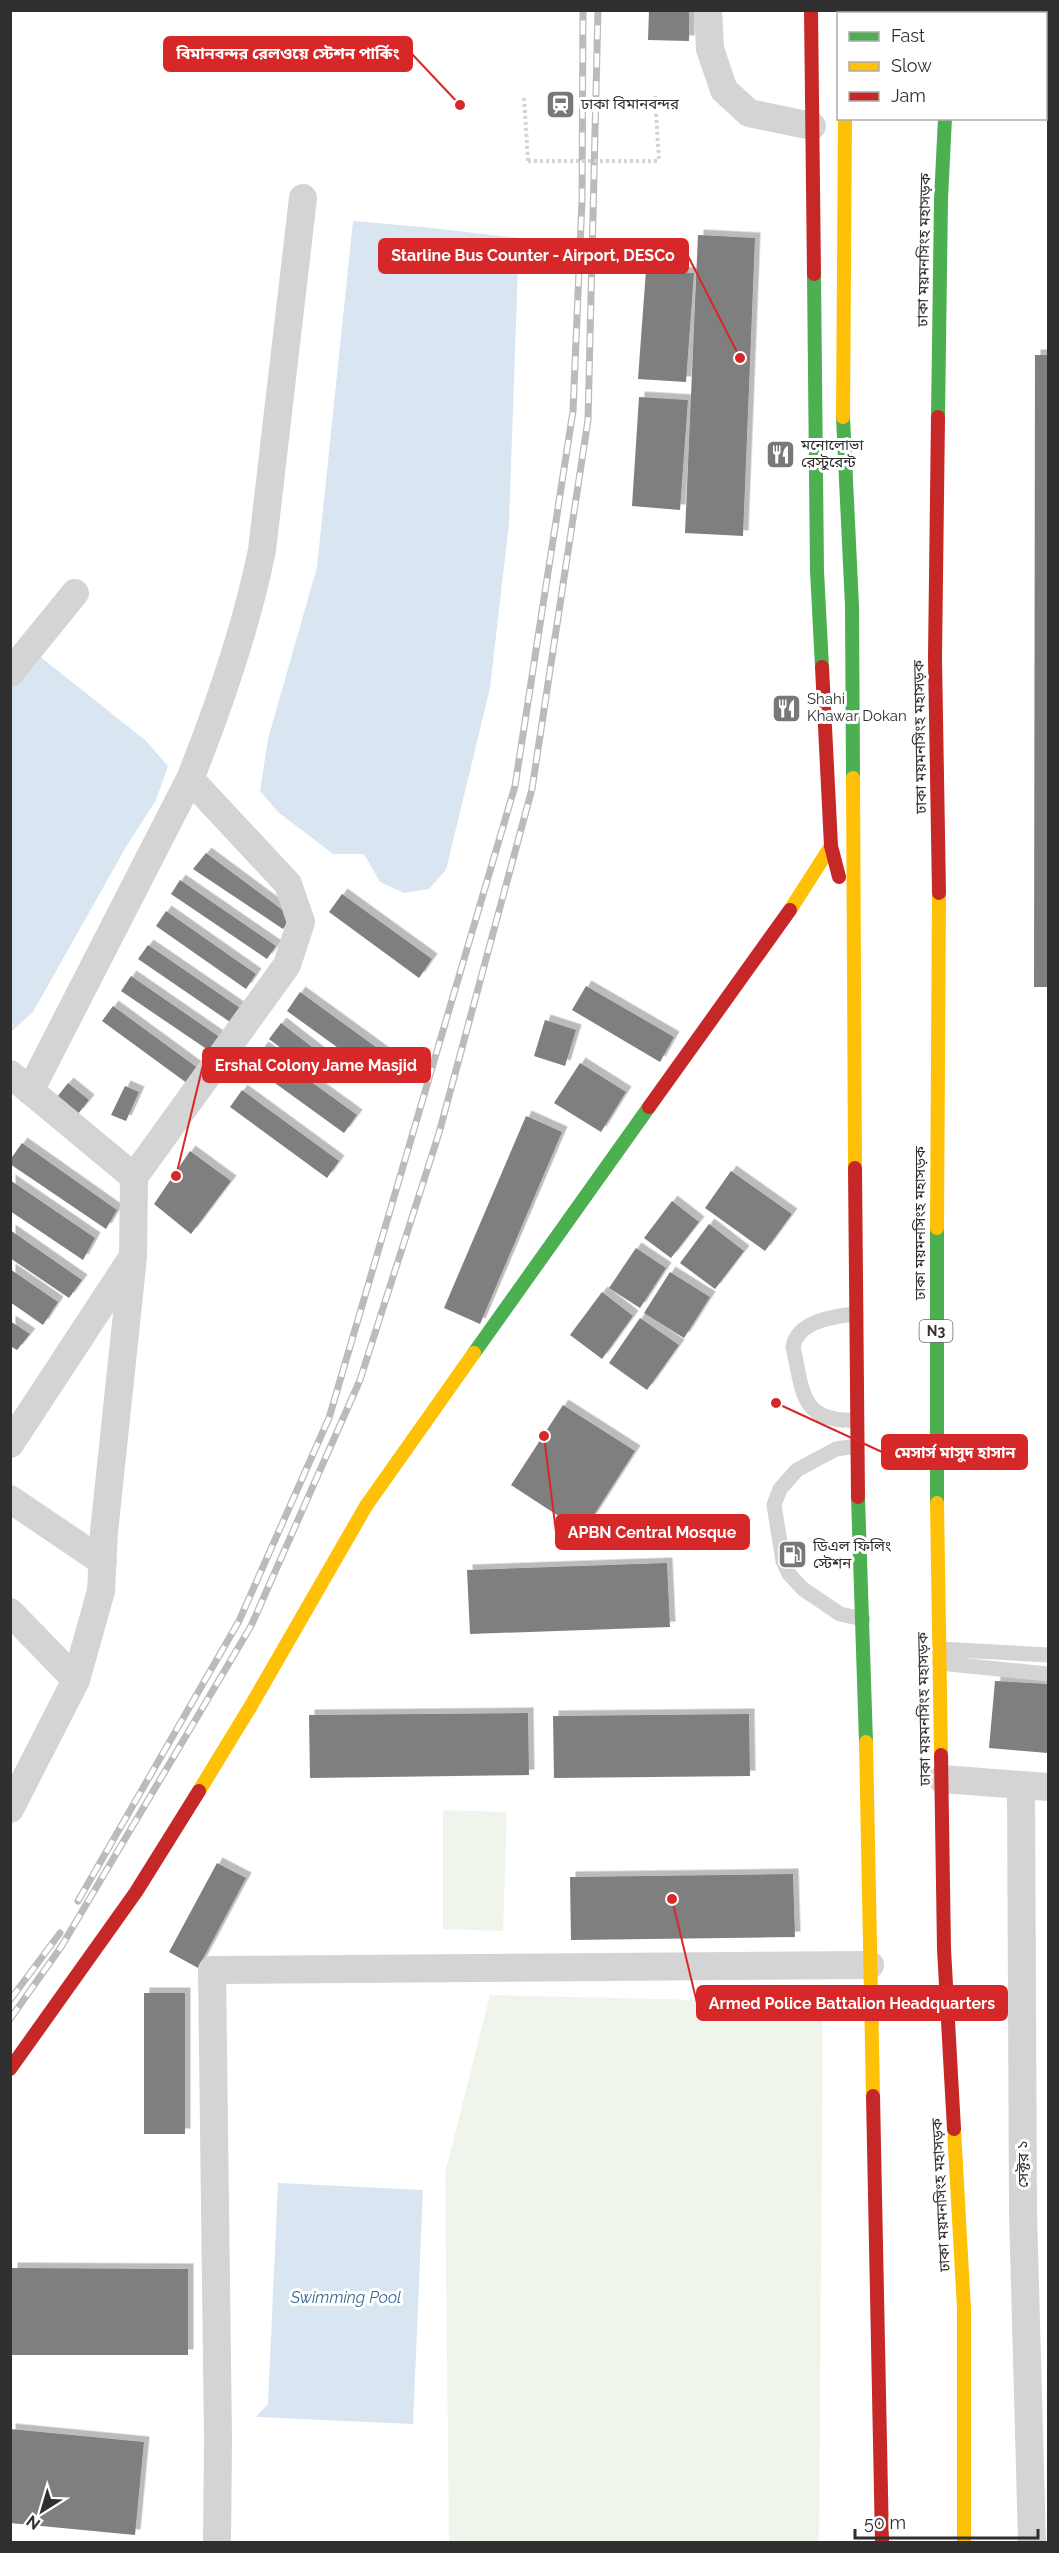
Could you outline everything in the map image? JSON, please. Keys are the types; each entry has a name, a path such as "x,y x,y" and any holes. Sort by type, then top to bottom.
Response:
{"main road":[{"path":"811,10 817,571 831,846 854,934"},
{"path":"845,120 841,278 845,523 852,606 856,1446 863,1619 882,2542"},
{"name":"ঢাকা ময়মনসিংহ মহাসড়ক","path":"945,120 941,199 935,658 939,920 936,1404 944,1949 964,2309 964,2542"},
{"path":"10,2069 136,1892 252,1704 366,1506 794,905 831,846"}],"street":[{"path":"708,10 710,49 724,90 749,113 812,126"},
{"path":"134,1177 20,1082 190,778 218,708 250,607 262,550 303,198"},
{"path":"10,673 75,593"},
{"path":"10,1809 76,1680 101,1591 133,1257 134,1177 286,965 301,922 288,884 190,778"},
{"path":"10,1444 133,1257"},
{"path":"10,1500 103,1562"},
{"path":"10,1612 76,1680"},
{"path":"942,1779 1035,1786"},
{"name":"সেক্টর ১","path":"1032,2542 1039,2419 1035,1786"},
{"path":"217,2542 218,2416 212,1970 870,1965"}],"lane":[{"path":"856,1314 832,1316 802,1330 794,1339 793,1347 805,1400 816,1412 835,1421 856,1420"},
{"path":"856,1446 836,1449 797,1470 780,1488 774,1505 783,1560 789,1574 803,1589 840,1614 863,1619"},
{"path":"940,1656 1048,1655"},
{"path":"940,1656 1048,1674"}],"path":[{"path":"524,98 528,161 659,161 655,96"}],"shaded area":[{"path":"443,1810 507,1812 503,1931 443,1929"},
{"path":"490,1995 823,2003 819,2542 449,2542 445,2173"}],"water":[{"path":"353,221 519,238 509,523 490,688 446,870 429,889 404,893 380,882 364,854 333,854 278,812 260,791 268,739 317,567"},
{"path":"38,655 145,740 168,766 156,800 126,847 33,1012 11,1032 11,688"},
{"name":"Swimming Pool","path":"278,2183 423,2190 413,2424 256,2417 268,2404"}],"building":[{"path":"649,10 689,10 689,41 648,40"},
{"path":"698,235 755,238 743,536 685,533"},
{"path":"646,270 694,273 686,382 638,379"},
{"path":"1035,355 1048,355 1048,987 1034,987"},
{"path":"639,397 688,400 680,510 632,506"},
{"path":"206,853 292,917 283,929 193,869"},
{"path":"180,880 276,946 267,959 171,894"},
{"path":"342,894 432,959 419,978 329,912"},
{"path":"166,911 256,974 246,989 156,926"},
{"path":"148,945 240,1008 230,1022 138,959"},
{"path":"131,976 221,1038 211,1052 121,991"},
{"path":"586,986 674,1037 660,1062 572,1010"},
{"path":"300,992 391,1058 377,1076 287,1011"},
{"path":"113,1006 206,1074 195,1089 102,1021"},
{"path":"545,1020 576,1030 565,1066 534,1056"},
{"path":"281,1023 330,1061 318,1076 269,1039"},
{"path":"263,1047 357,1115 344,1133 250,1065"},
{"path":"580,1063 626,1092 601,1132 554,1103"},
{"path":"68,1083 89,1100 78,1114 57,1097"},
{"path":"125,1086 139,1092 126,1121 111,1115"},
{"path":"242,1090 339,1161 327,1178 230,1107"},
{"path":"526,1116 562,1132 480,1324 444,1308"},
{"path":"22,1143 117,1210 106,1229 10,1164 10,1160"},
{"path":"190,1151 231,1181 191,1234 154,1204"},
{"path":"731,1171 792,1214 765,1251 705,1208"},
{"path":"10,1180 95,1238 83,1260 10,1211"},
{"path":"672,1201 699,1222 671,1258 644,1238"},
{"path":"709,1224 744,1251 715,1289 680,1263"},
{"path":"10,1230 82,1280 69,1298 10,1258"},
{"path":"636,1248 666,1268 640,1308 609,1288"},
{"path":"10,1269 58,1302 43,1325 10,1302"},
{"path":"670,1272 710,1297 684,1338 644,1313"},
{"path":"602,1292 633,1316 602,1359 570,1335"},
{"path":"640,1318 679,1345 647,1390 609,1363"},
{"path":"10,1321 30,1334 17,1350 10,1346"},
{"path":"563,1405 635,1451 583,1532 511,1485"},
{"path":"667,1563 670,1627 470,1634 467,1570"},
{"path":"995,1681 1048,1684 1048,1753 989,1748"},
{"path":"528,1713 529,1775 310,1778 309,1715"},
{"path":"749,1714 750,1776 554,1778 553,1716"},
{"path":"217,1863 246,1878 198,1968 169,1952"},
{"path":"793,1874 795,1937 571,1940 570,1877"},
{"path":"144,1993 185,1993 185,2134 144,2134"},
{"path":"12,2268 188,2269 188,2355 12,2355"},
{"path":"10,2429 144,2442 135,2535 10,2523"}],"railway":[{"path":"78,1901 239,1621 329,1418 515,786 573,411 582,200 583,10"},
{"path":"10,2019 61,1947 251,1626 360,1380 439,1133 532,789 588,420 598,10"},
{"path":"10,2000 60,1933"}],"traffic: fast":[{"path":"938,417 941,199 945,120"},
{"path":"814,274 817,571 822,667"},
{"path":"843,417 852,606 853,778"},
{"path":"474,1353 649,1107"},
{"path":"937,1228 937,1503"},
{"path":"858,1497 866,1742"}],"traffic: slow":[{"path":"843,417 845,120"},
{"path":"853,778 855,1168"},
{"path":"790,910 831,846"},
{"path":"937,1228 939,893"},
{"path":"199,1791 366,1506 474,1353"},
{"path":"937,1503 941,1755"},
{"path":"866,1742 873,2096"},
{"path":"954,2129 964,2309 964,2542"}],"traffic: jam":[{"path":"811,10 814,274"},
{"path":"938,417 935,658 939,893"},
{"path":"822,667 831,846 839,877"},
{"path":"649,1107 790,910"},
{"path":"855,1168 858,1497"},
{"path":"941,1755 944,1949 954,2129"},
{"path":"10,2069 136,1892 199,1791"},
{"path":"873,2096 882,2542"}],"place":[{"name":"ঢাকা বিমানবন্দর","path":"560,104"},
{"name":"বিমানবন্দর রেলওয়ে স্টেশন পার্কিং","path":"460,105"},
{"name":"Starline Bus Counter - Airport, DESCo","path":"740,358"},
{"name":"মনোলোভা রেস্টুরেন্ট","path":"780,454"},
{"name":"Shahi Khawar Dokan","path":"786,708"},
{"name":"Ershal Colony Jame Masjid","path":"176,1176"},
{"name":"মেসার্স মাসুদ হাসান","path":"776,1403"},
{"name":"APBN Central Mosque","path":"544,1436"},
{"name":"ডিএল ফিলিং স্টেশন","path":"792,1555"},
{"name":"Armed Police Battalion Headquarters","path":"672,1899"}]}
